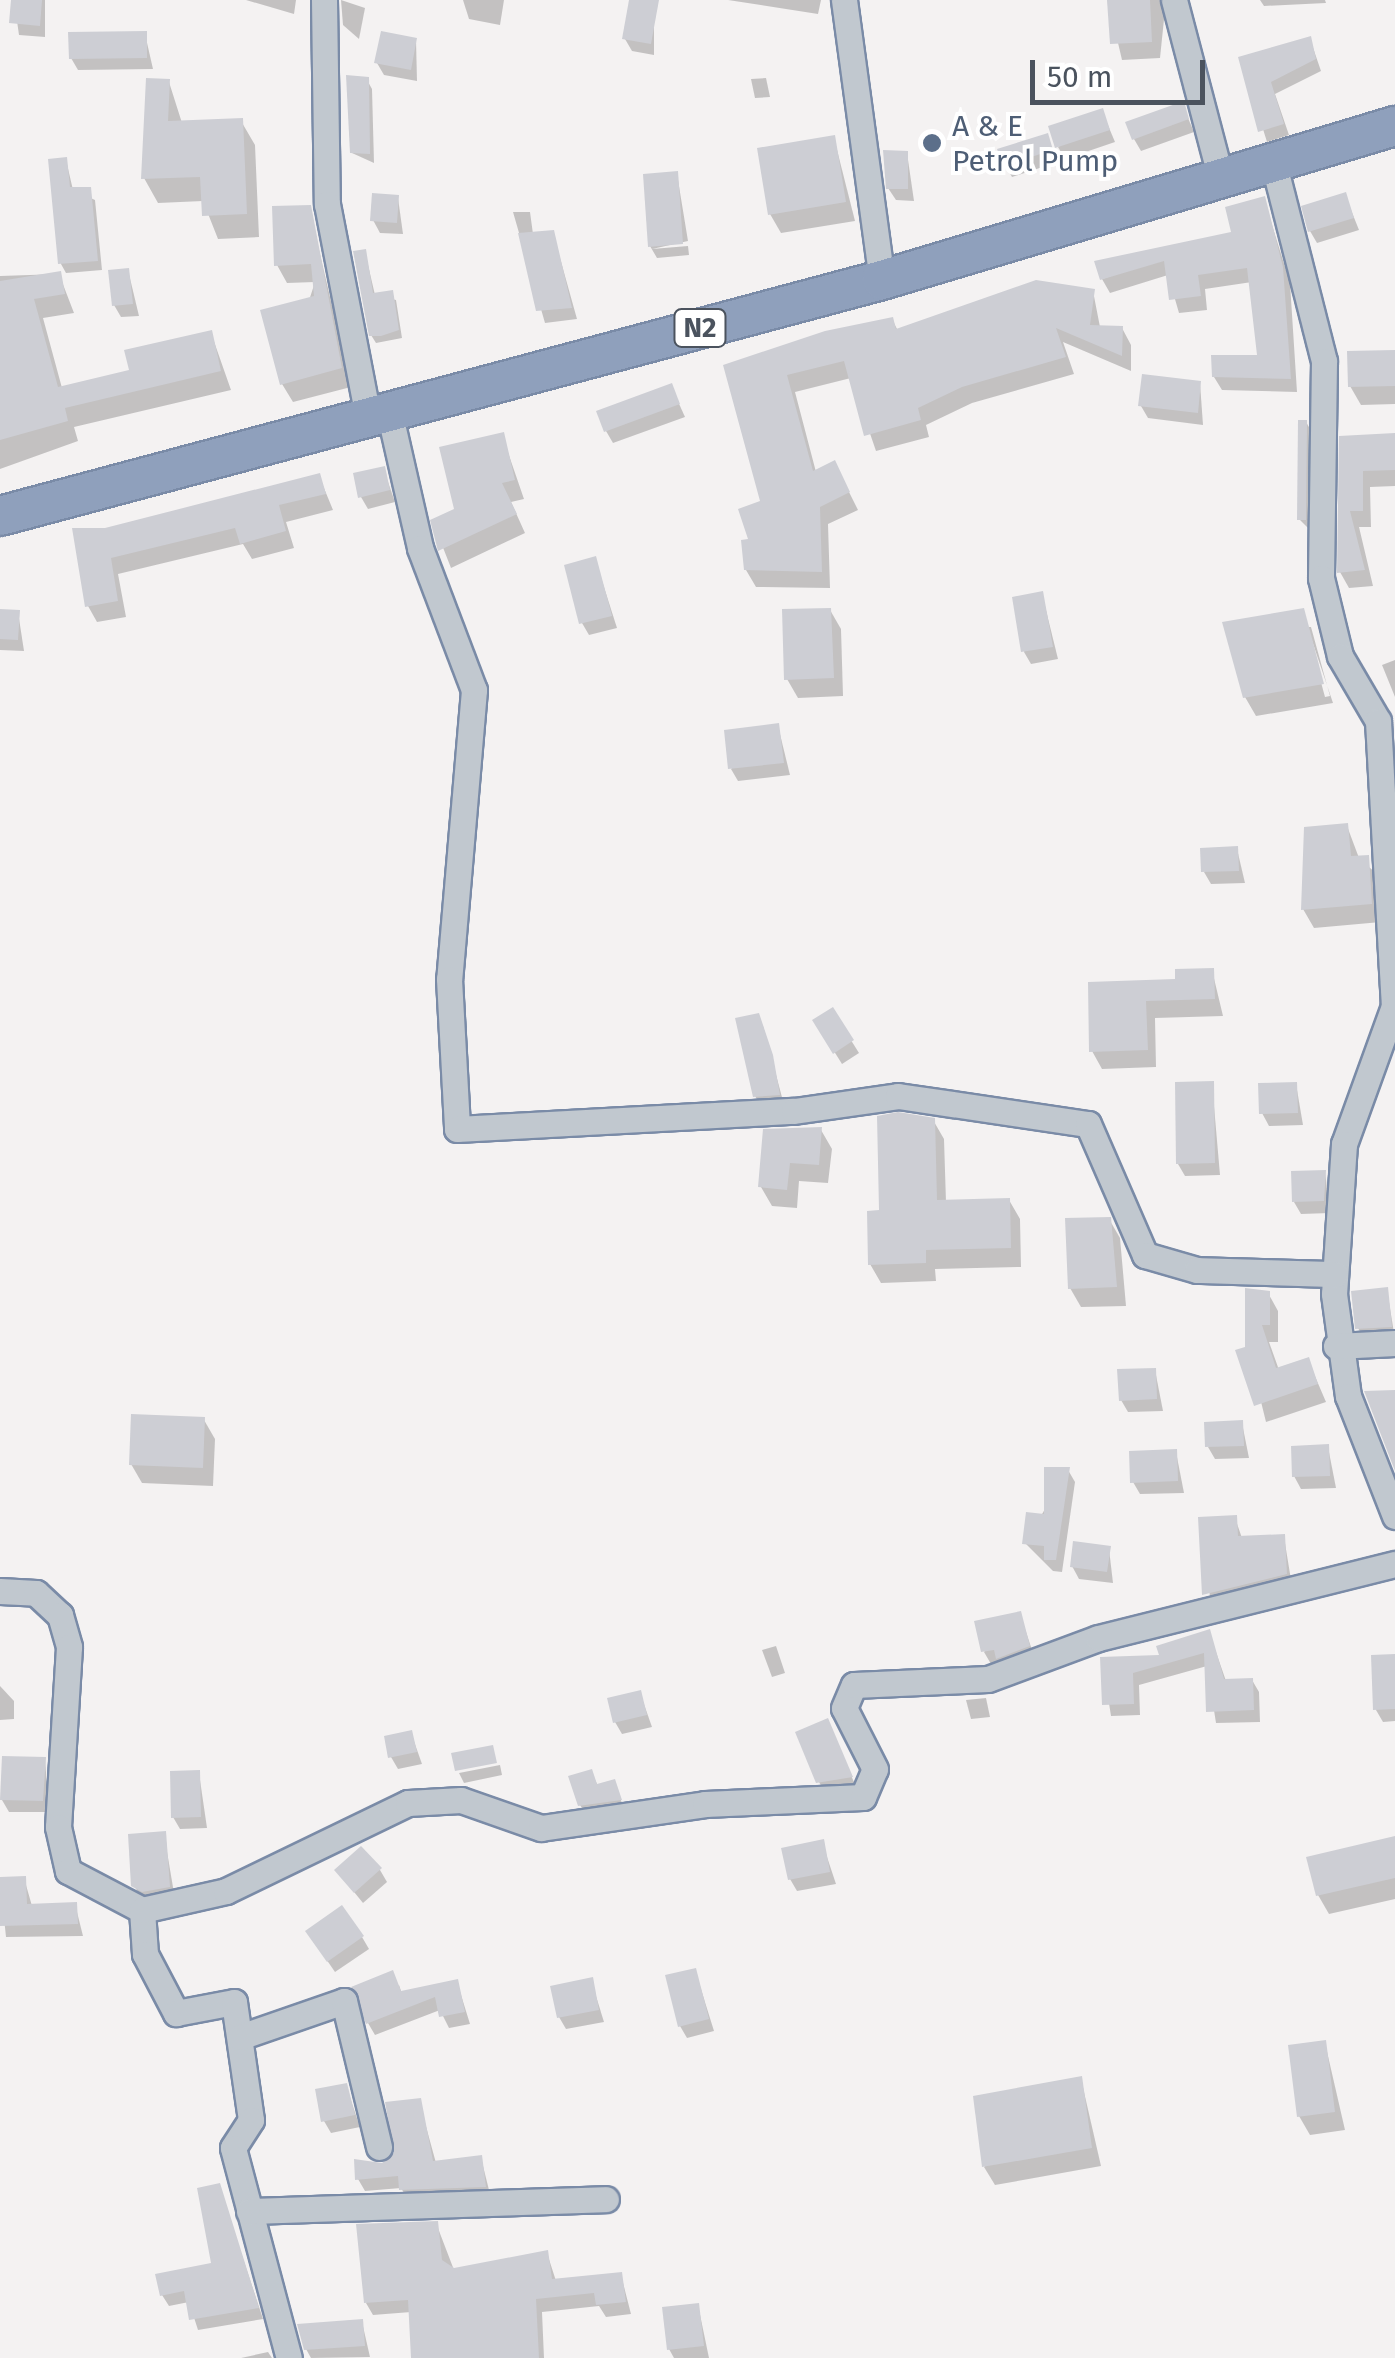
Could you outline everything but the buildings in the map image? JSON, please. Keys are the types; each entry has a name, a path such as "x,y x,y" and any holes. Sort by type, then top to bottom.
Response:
{"highway":[{"name":"N2","path":"0,516 882,280 1395,126"}],"street":[{"path":"324,0 328,204 378,414 420,548 474,690 449,979 457,1129 794,1112 898,1096 1088,1124 1145,1255 1197,1270 1335,1274"},
{"path":"844,0 882,280"},
{"path":"1174,0 1221,179"},
{"path":"1274,165 1324,361 1320,578 1340,656 1378,721 1394,1006 1344,1144 1335,1274 1336,1346 1368,1464 1395,1516"},
{"path":"1336,1346 1395,1344"},
{"path":"0,1591 36,1593 60,1615 69,1648 58,1827 68,1871 142,1910 226,1891 408,1803 461,1800 541,1828 705,1804 863,1798 876,1769 844,1708 854,1686 988,1679 1098,1638 1395,1564"},
{"path":"142,1910 145,1954 176,2013 234,2002 251,2120 233,2148 289,2358"},
{"path":"240,2037 344,2001 379,2147"},
{"path":"249,2210 606,2199"}],"place":[{"name":"A & E Petrol Pump","path":"932,143"}]}
